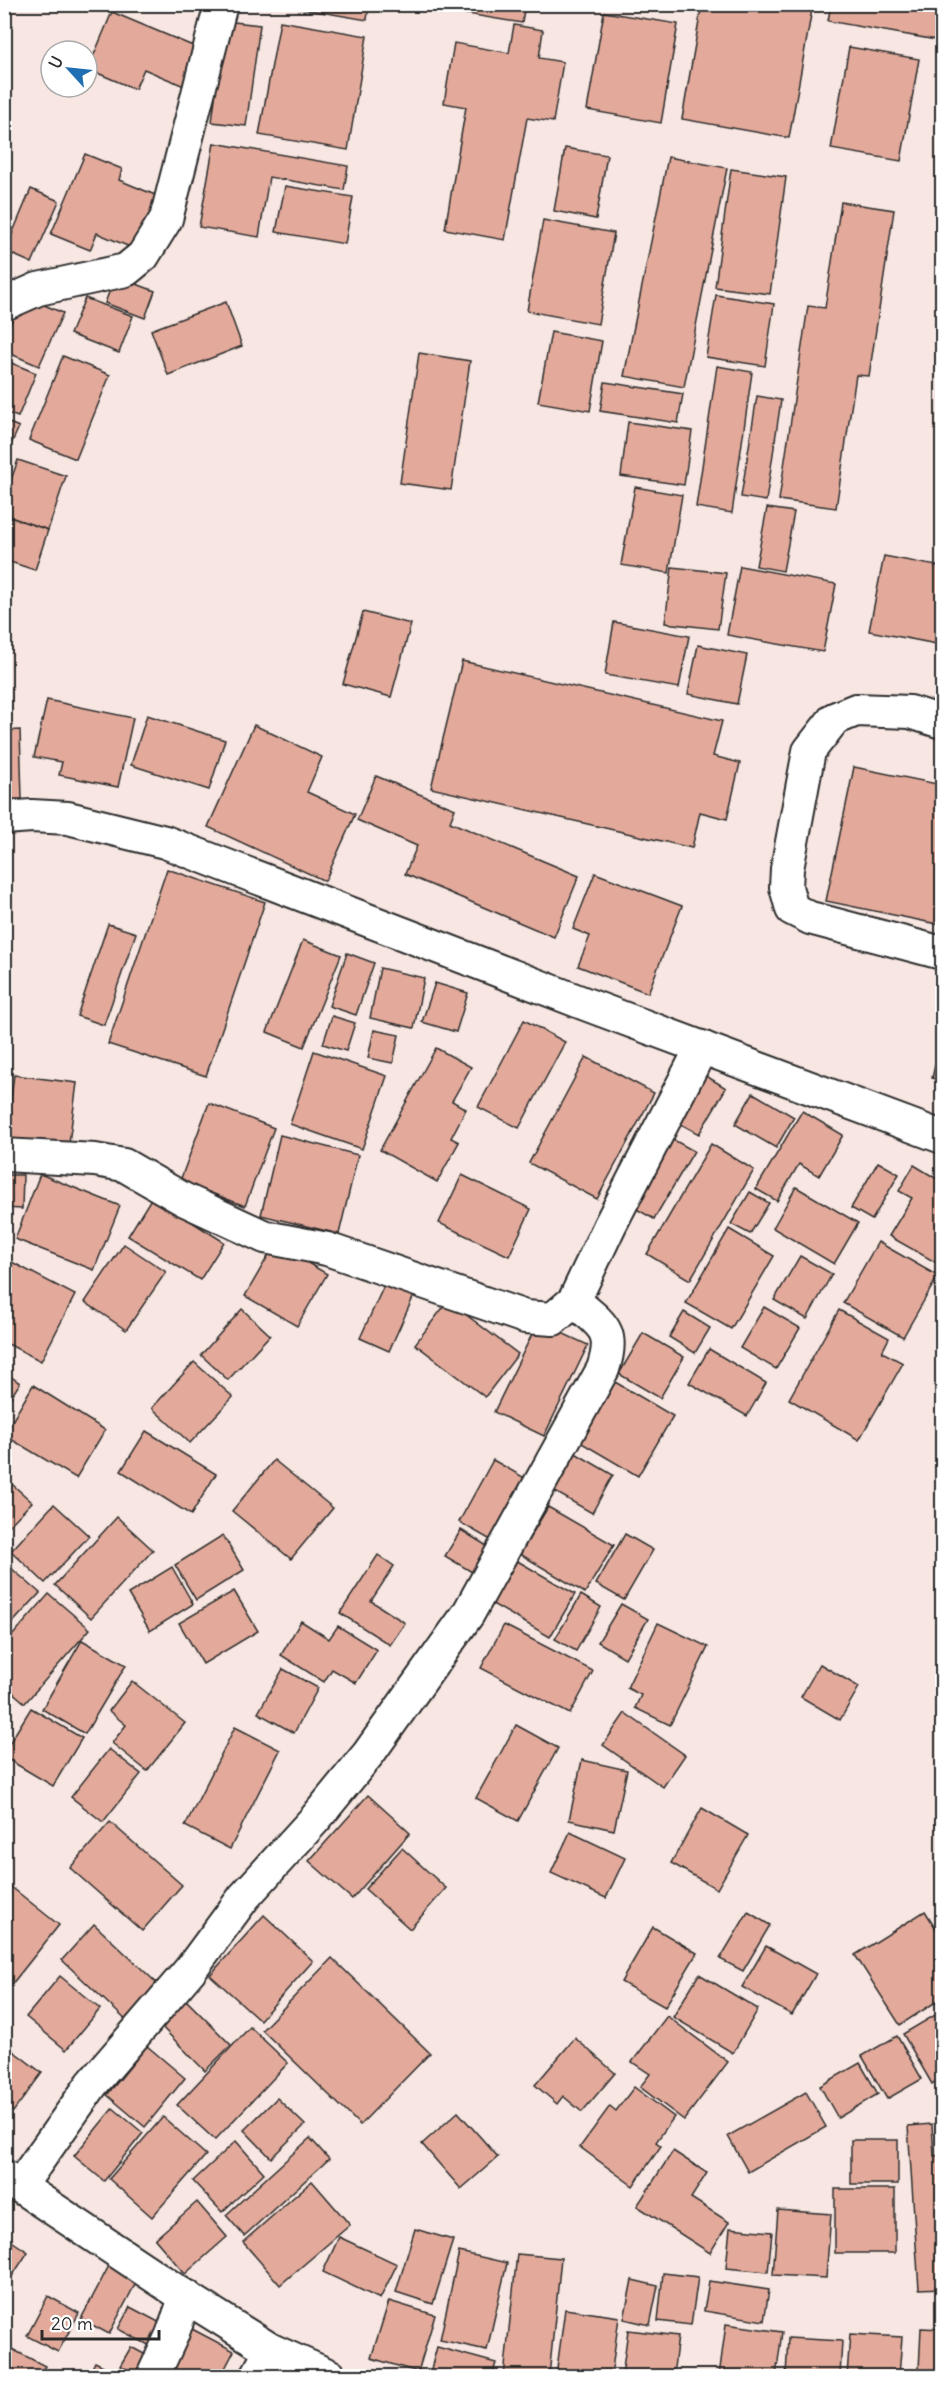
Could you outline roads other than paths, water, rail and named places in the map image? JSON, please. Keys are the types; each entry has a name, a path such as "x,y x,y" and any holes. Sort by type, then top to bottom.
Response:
{"street":[{"path":"4,304 38,289 126,270 143,256 166,219 221,4"},
{"path":"942,722 910,712 856,710 834,719 809,751 787,869 786,887 792,909 810,918 942,953"},
{"path":"4,818 32,816 68,818 165,842 942,1137"},
{"path":"4,1155 94,1160 124,1165 183,1199 265,1237 327,1249 525,1317 554,1319 574,1302 610,1225 702,1047"},
{"path":"330,2376 271,2350 12,2181 173,1991 244,1897 316,1818 369,1753 468,1614 603,1369 610,1342 601,1324 574,1302"},
{"path":"153,2376 172,2335 186,2296"},
{"path":"256,2376 271,2350"}]}
